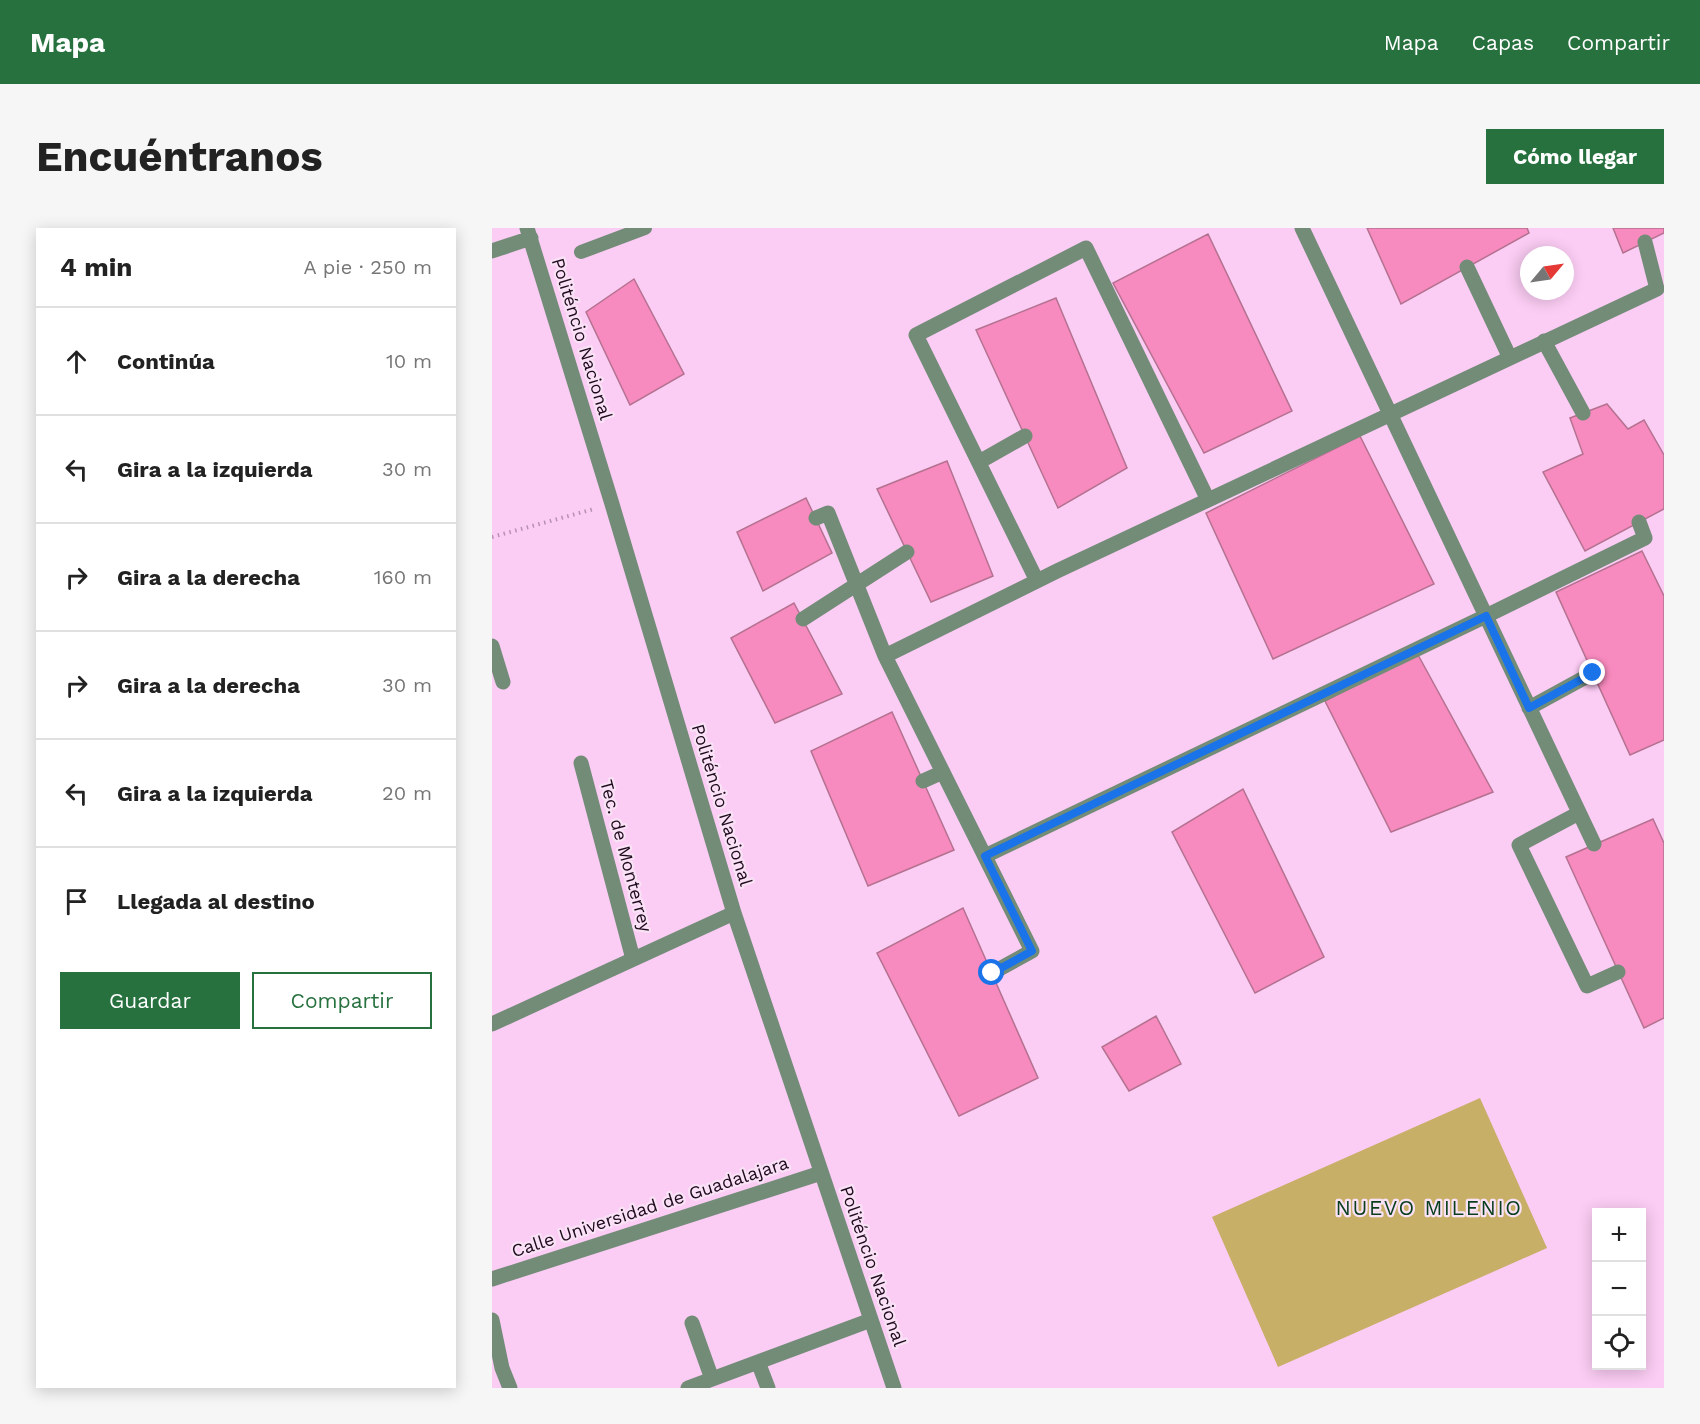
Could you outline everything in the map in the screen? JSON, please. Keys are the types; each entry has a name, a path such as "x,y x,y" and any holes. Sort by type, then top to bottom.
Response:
{"street":[{"path":"1302,228 1594,844"},
{"path":"492,250 529,233"},
{"name":"Politéncio Nacional","path":"529,233 734,913 894,1388"},
{"path":"885,656 1037,581 1656,289 1646,242"},
{"path":"1037,581 916,335 1086,248 1208,500"},
{"path":"1467,267 1510,358"},
{"path":"1544,341 1583,413"},
{"path":"979,462 1025,436"},
{"path":"816,518 828,513 885,656 1032,951 992,973"},
{"path":"985,856 1645,538 1639,522"},
{"path":"803,619 907,552"},
{"path":"492,646 503,682"},
{"path":"1529,708 1593,673"},
{"name":"Tec. de Monterrey","path":"581,763 633,959"},
{"path":"923,781 943,772"},
{"path":"1580,813 1519,845 1587,986 1618,972"},
{"path":"492,1024 734,913"},
{"name":"Calle Universidad de Guadalajara","path":"492,1279 821,1173"},
{"path":"492,1320 502,1368 510,1388"},
{"path":"688,1388 871,1320"},
{"path":"692,1323 712,1379"},
{"path":"758,1362 768,1388"}],"lane":[{"path":"581,252 645,228"}],"path":[{"path":"492,537 612,504"}],"shaded area":[{"path":"1480,1098 1547,1248 1278,1367 1212,1217"}],"building":[{"path":"1367,228 1527,228 1529,233 1401,304"},
{"path":"1613,228 1664,228 1664,233 1623,253"},
{"path":"1208,234 1292,411 1204,453 1113,283"},
{"path":"634,279 684,374 630,405 586,312"},
{"path":"1056,298 1127,468 1058,508 976,330"},
{"path":"1607,404 1628,429 1644,420 1664,455 1664,509 1585,551 1543,472 1583,454 1570,418"},
{"path":"1360,436 1434,584 1273,659 1206,513"},
{"path":"947,461 993,576 931,602 877,489"},
{"path":"806,498 832,553 763,591 737,532"},
{"path":"1642,551 1664,596 1664,740 1630,755 1556,592"},
{"path":"794,603 842,694 775,723 731,638"},
{"path":"1417,653 1493,792 1391,832 1325,701"},
{"path":"892,712 954,850 868,886 811,751"},
{"path":"1243,789 1324,957 1255,993 1172,832"},
{"path":"1653,819 1664,843 1664,1018 1644,1028 1566,857"},
{"path":"963,908 1038,1078 959,1116 877,953"},
{"path":"1156,1016 1181,1064 1129,1091 1102,1047"}],"district":[{"name":"NUEVO MILENIO","path":"1429,1208"}],"route":[{"path":"992,973 1032,951 985,856 1486,616 1529,708 1593,673"}]}
